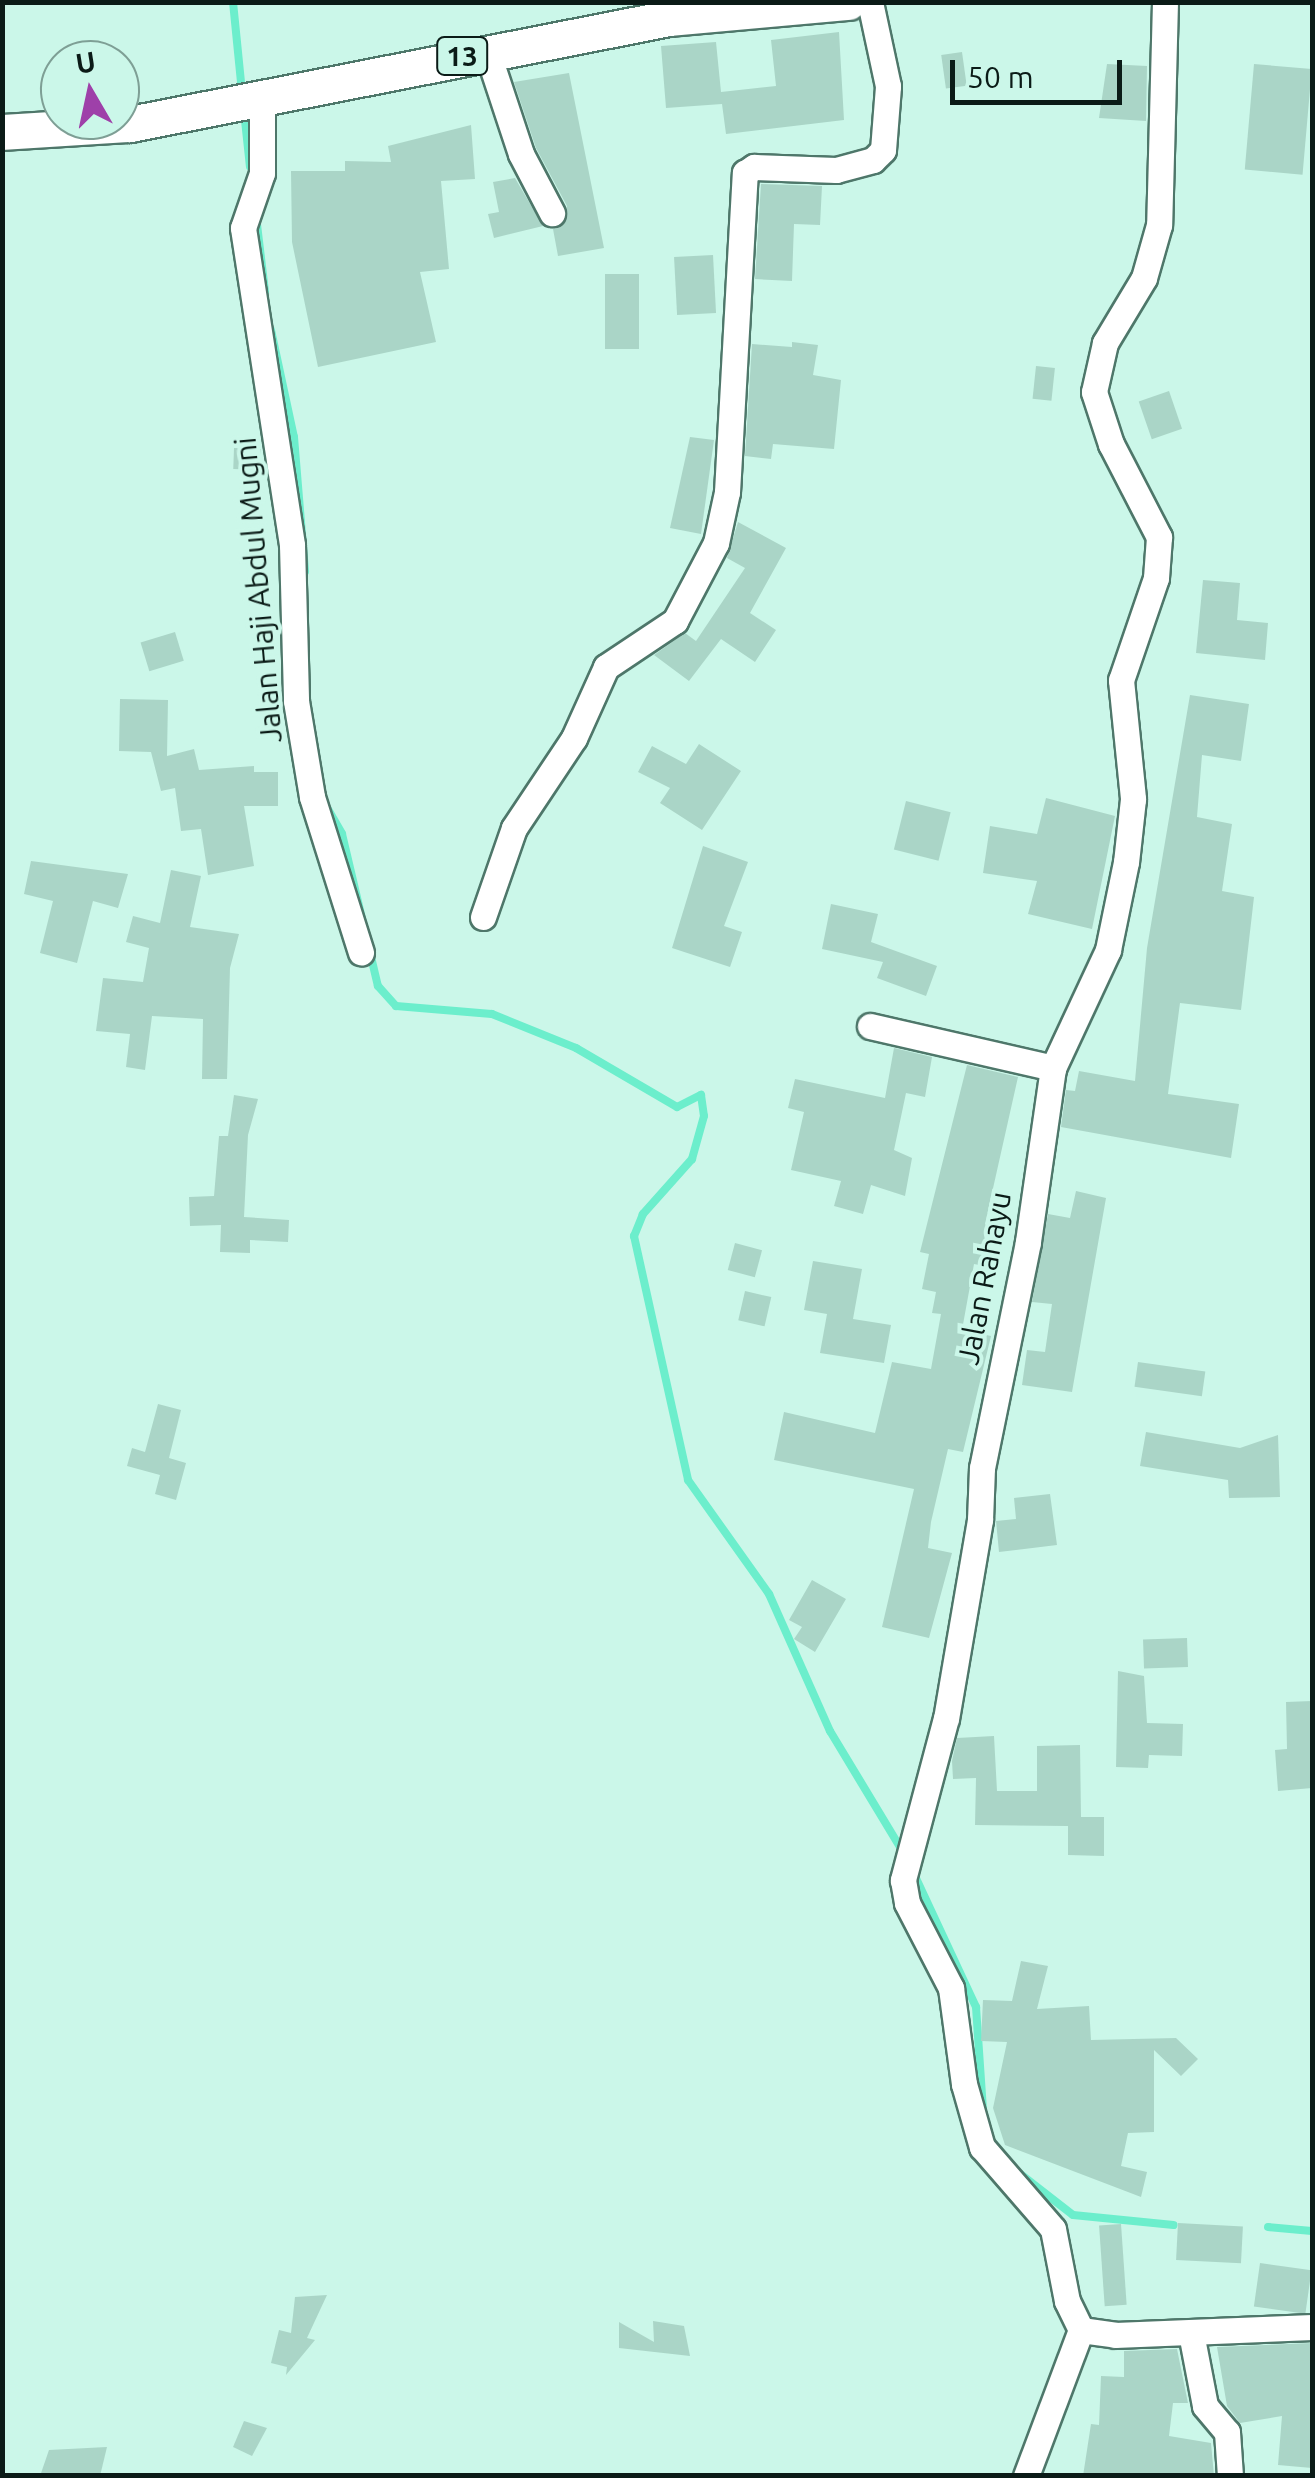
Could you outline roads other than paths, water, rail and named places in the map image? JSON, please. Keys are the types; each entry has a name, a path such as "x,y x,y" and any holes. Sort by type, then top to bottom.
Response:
{"highway":[{"name":"13","path":"2,132 130,124 249,103 669,10 848,2"}],"street":[{"path":"483,917 514,828 574,738 606,668 675,621 716,542 726,492 745,173 836,170 873,160 883,150 890,123 888,86 870,2"},
{"name":"Jalan Rahayu","path":"1081,2330 1067,2301 1053,2229 982,2147 966,2099 952,1988 907,1904 905,1855 946,1718 980,1520 982,1468 1028,1242 1053,1068 1100,973 1112,932 1133,800 1121,680 1160,555 1152,514 1111,444 1094,392 1105,343 1144,278 1159,226 1165,2"},
{"path":"486,51 521,154 552,213"},
{"name":"Jalan Haji Abdul Mugni","path":"249,103 260,179 246,209 243,228 292,545 296,701 312,797 361,952"},
{"path":"870,1026 1053,1068"},
{"path":"1026,2476 1081,2330 1191,2333 1312,2327"},
{"path":"1191,2333 1205,2406 1227,2432 1230,2476"}],"waterway":[{"path":"233,2 242,92"},
{"path":"244,111 250,167"},
{"path":"256,216 265,291"},
{"path":"271,330 294,437 305,572"},
{"path":"325,804 342,834 378,986 396,1006 492,1014 576,1048 677,1107 701,1095 704,1116 692,1159 643,1214 634,1236 688,1480 769,1594 830,1731 903,1852"},
{"path":"914,1874 976,2007 983,2111"},
{"path":"1019,2173 1073,2215 1174,2225"},
{"path":"1268,2227 1312,2231"}]}
